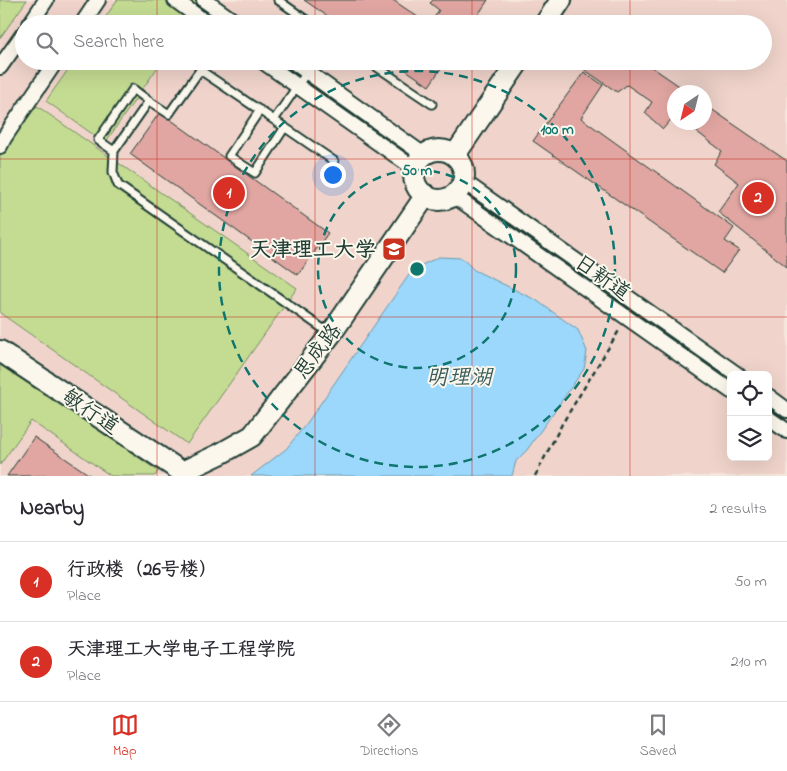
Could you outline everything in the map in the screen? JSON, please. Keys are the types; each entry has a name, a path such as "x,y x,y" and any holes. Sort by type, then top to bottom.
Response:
{"street":[{"path":"36,15 46,0"},
{"path":"88,15 98,0"},
{"path":"175,0 196,15"},
{"path":"204,0 225,15"},
{"path":"551,15 561,0"},
{"path":"0,67 15,45"},
{"path":"0,146 50,70"},
{"path":"275,70 297,86 420,162"},
{"path":"304,70 420,162"},
{"path":"455,155 513,70"},
{"path":"440,150 455,155 463,168 458,188 446,199 438,200 426,195 417,186 414,178 420,162 432,151 440,150"},
{"name":"日新道","path":"458,188 626,318 727,388"},
{"name":"日新道","path":"458,188 732,371"},
{"name":"思成路","path":"180,474 252,436 331,334 426,195"},
{"name":"敏行道","path":"0,351 180,474"},
{"path":"772,399 787,410"},
{"path":"772,421 787,431"}],"lane":[{"path":"278,0 299,15"},
{"path":"114,151 98,140 133,89 169,114 200,70 334,161"},
{"path":"274,120 310,70"},
{"path":"381,70 432,104"},
{"path":"149,101 114,151 113,172 118,184 331,334"},
{"path":"260,110 229,156 255,173 285,128"}],"path":[{"path":"535,476 562,424 626,318"}],"shaded area":[{"name":"天津理工大学","path":"0,0 787,0 787,476 0,476"}],"green space":[{"path":"0,0 27,0 15,15 0,38"},
{"path":"117,0 205,0 195,15 107,15"},
{"path":"68,70 156,70 105,143 46,101"},
{"path":"37,106 297,288 187,444 0,313 0,153"},
{"path":"0,361 158,471 155,476 111,476 31,421 0,465"}],"water":[{"name":"明理湖","path":"439,257 462,258 474,270 536,300 578,330 587,351 584,369 527,450 516,461 512,476 251,476 286,449 307,423 413,269"}],"building":[{"path":"304,0 393,0 415,15 326,15"},
{"path":"433,0 488,0 478,15 436,15 439,10 430,3"},
{"path":"406,70 440,70 429,86"},
{"path":"585,70 656,70 678,85 667,85 667,124 663,129 645,113 652,102 627,85 617,92"},
{"path":"584,72 603,85 581,118 734,228 725,241 739,250 722,273 533,141"},
{"path":"712,109 787,161 787,267 718,212 739,183 714,164 722,151 694,130 712,130"},
{"path":"160,112 328,233 298,275 130,154"},
{"path":"34,437 91,476 7,476"}],"place":[{"name":"行政楼（26号楼）","path":"229,193"},
{"name":"天津理工大学电子工程学院","path":"758,198"},
{"name":"天津理工大学","path":"394,249"}]}
